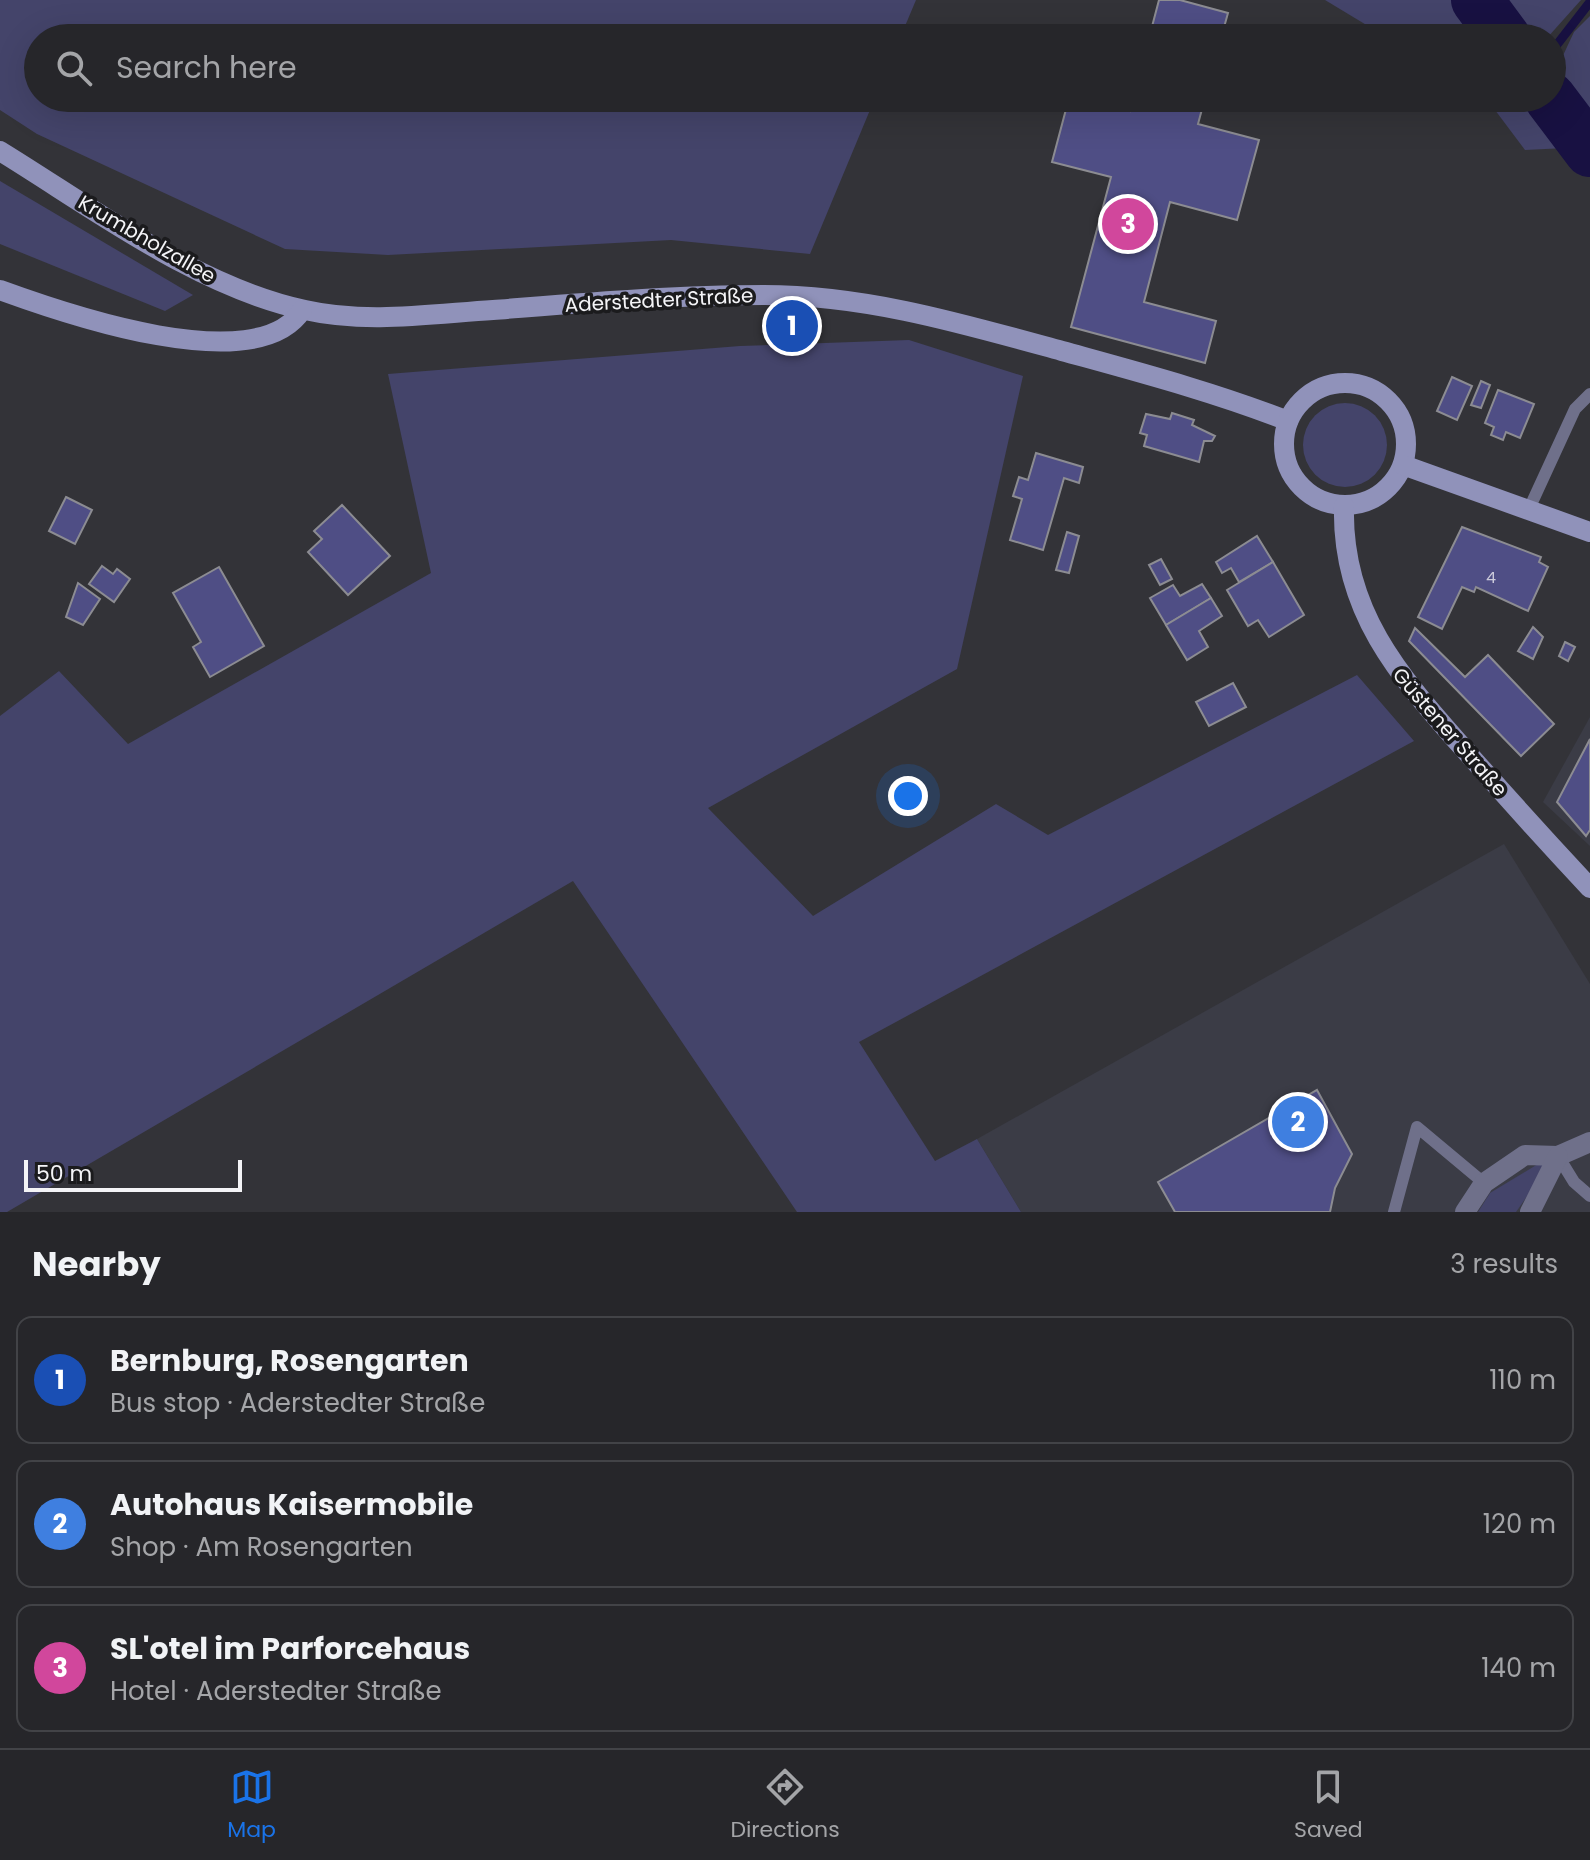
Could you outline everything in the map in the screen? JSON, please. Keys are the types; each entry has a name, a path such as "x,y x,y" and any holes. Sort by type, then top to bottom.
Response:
{"street":[{"name":"Krumbholzallee","path":"0,151 200,271 242,292 302,310"},
{"path":"0,290 106,325 188,338 248,340 267,337 295,321 302,310"},
{"name":"Aderstedter Straße","path":"302,310 375,317 723,296 828,299 931,316 1007,335 1162,379 1288,421"},
{"path":"1347,383 1365,386 1381,394 1399,414 1406,439 1403,465 1384,492 1365,502 1344,506 1320,500 1294,478 1284,450 1288,421 1297,405 1320,388 1347,383"},
{"path":"1403,465 1590,532"},
{"name":"Güstener Straße","path":"1344,506 1349,569 1367,619 1394,668 1590,888"},
{"path":"1465,1212 1484,1183 1525,1155 1558,1156 1590,1142"},
{"path":"1530,1212 1558,1156"}],"lane":[{"path":"1529,509 1575,409 1590,394"},
{"path":"1394,1212 1417,1127 1484,1183"},
{"path":"1558,1156 1574,1182 1590,1196"}],"shaded area":[{"path":"0,0 916,0 906,24 24,24 24,112 869,112 810,254 671,240 388,255 285,249 37,134 0,110"},
{"path":"1325,0 1581,0 1560,24 1365,24"},
{"path":"1590,16 1590,175 1563,112 1566,112 1566,49 1574,32"},
{"path":"1496,112 1549,112 1566,148 1525,150"},
{"path":"0,181 193,295 165,311 0,244"},
{"path":"909,340 1023,376 957,669 708,808 813,916 996,804 1048,835 1357,675 1414,741 859,1042 935,1161 977,1139 1021,1212 797,1212 573,881 7,1212 0,1212 0,716 59,671 128,744 431,573 388,374 740,346"},
{"path":"1345,403 1368,410 1380,422 1387,445 1380,468 1368,480 1345,487 1322,480 1310,468 1303,445 1310,422 1322,410"},
{"path":"1590,717 1590,846 1543,802"},
{"path":"1504,844 1590,984 1590,1212 1021,1212 977,1139"},
{"path":"1538,1164 1548,1166 1516,1212 1478,1212 1490,1193"}],"building":[{"path":"1159,0 1180,0 1228,13 1225,24 1153,24"},
{"path":"1065,112 1201,112 1198,124 1259,140 1237,220 1170,202 1144,302 1216,321 1205,363 1071,327 1111,177 1052,162"},
{"path":"1452,377 1472,386 1457,420 1437,411"},
{"path":"1481,381 1490,385 1481,408 1471,405"},
{"path":"1498,390 1534,404 1520,438 1506,432 1503,440 1491,435 1494,427 1485,423"},
{"path":"1172,413 1194,420 1192,425 1215,436 1212,441 1204,441 1199,462 1144,446 1147,435 1140,433 1146,414 1170,419"},
{"path":"1036,453 1083,467 1079,483 1064,478 1043,550 1010,540 1022,499 1013,496 1019,477 1028,480"},
{"path":"66,497 92,510 75,544 49,531"},
{"path":"342,505 390,556 348,595 308,552 322,539 314,531"},
{"path":"1462,527 1541,557 1539,562 1548,567 1528,611 1476,587 1474,592 1462,587 1442,629 1418,617"},
{"path":"1067,532 1079,536 1069,573 1056,570"},
{"path":"1257,536 1273,562 1239,582 1231,568 1222,573 1216,562"},
{"path":"1161,559 1172,579 1160,585 1149,565"},
{"path":"1273,562 1304,615 1269,637 1258,620 1248,626 1227,590"},
{"path":"102,566 113,574 117,569 130,579 114,602 89,584"},
{"path":"219,567 264,646 210,677 193,647 201,642 173,593"},
{"path":"78,583 100,599 83,625 66,617"},
{"path":"1202,584 1211,598 1166,625 1150,598 1173,585 1180,596"},
{"path":"1211,598 1222,616 1199,631 1208,647 1187,660 1166,625"},
{"path":"1533,627 1543,637 1533,659 1518,651"},
{"path":"1415,628 1465,677 1488,655 1554,724 1521,756 1409,641"},
{"path":"1565,642 1575,647 1568,661 1559,656"},
{"path":"1233,683 1246,707 1209,726 1196,702"},
{"path":"1590,739 1590,830 1586,836 1557,802"},
{"path":"1317,1090 1352,1154 1335,1188 1330,1212 1175,1212 1158,1182"}],"waterway":[{"path":"1477,0 1495,24"},
{"path":"1566,33 1590,2"},
{"path":"1561,112 1590,151"}],"place":[{"name":"SL'otel im Parforcehaus","path":"1128,224"},
{"name":"Bernburg, Rosengarten","path":"792,326"},
{"name":"Autohaus Kaisermobile","path":"1298,1122"}]}
